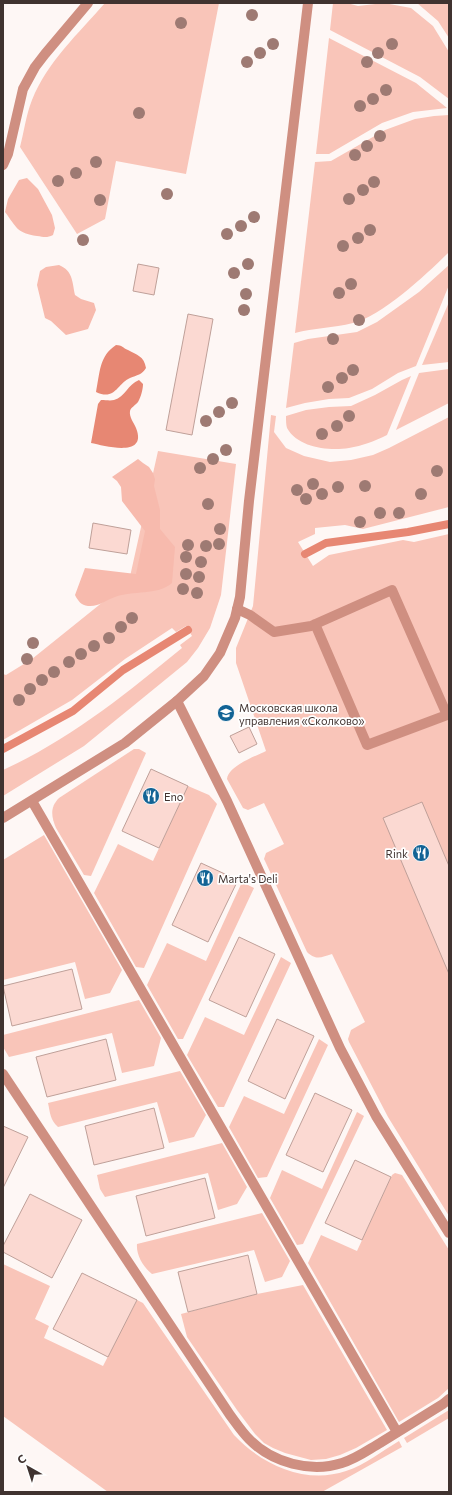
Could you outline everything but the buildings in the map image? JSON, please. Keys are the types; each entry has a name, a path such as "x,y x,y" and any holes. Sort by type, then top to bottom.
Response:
{"street":[{"path":"3,165 8,154 23,88 35,67 88,3"},
{"path":"3,818 125,743 177,701 204,676 220,653 237,610 240,597 249,501 308,3"},
{"path":"237,610 250,615 274,632 311,626 392,590 447,715 367,745 316,624"},
{"path":"177,701 227,801 340,1048 376,1116 449,1233"},
{"path":"32,800 397,1432"},
{"path":"3,1074 180,1341 237,1424 249,1440 260,1449 282,1460 310,1467 327,1467 344,1463 360,1455 449,1399"}],"shaded area":[{"path":"105,3 219,3 186,174 116,161 105,219 77,234 20,147 30,106 38,86 64,48"},
{"path":"333,3 347,3 358,6 384,3 411,8 433,26 449,52 449,99 420,77 330,30"},
{"path":"417,3 449,3 449,38 438,21"},
{"path":"329,38 416,83 447,108 413,112 382,123 329,154 316,154"},
{"path":"449,115 449,252 404,293 377,312 364,319 346,325 295,333 315,162 331,161 385,130 415,119"},
{"path":"27,178 38,189 52,215 55,228 53,235 51,236 45,237 30,235 21,231 15,226 5,212 8,199 19,180"},
{"path":"59,265 64,267 69,273 75,295 81,299 94,303 96,310 88,329 66,335 51,321 45,318 37,285 40,271 46,267"},
{"path":"449,265 449,285 416,366 398,373 372,389 349,398 329,399 286,408 294,343 308,339 357,332 377,322 419,292"},
{"path":"449,302 449,362 422,365"},
{"path":"116,345 140,356 144,361 146,368 141,373 130,378 112,393 102,394 96,392 103,360 110,349"},
{"path":"449,369 449,403 396,430 419,373"},
{"path":"411,376 387,435 364,445 341,449 315,447 299,440 292,435 287,428 286,416 306,410 351,406"},
{"path":"139,380 143,384 142,393 138,402 131,408 130,411 138,437 136,443 131,447 123,448 91,443 98,404 101,400 112,400 118,398 132,384"},
{"path":"271,415 276,416 274,432 286,448 304,456 330,462 351,460 373,455 449,417 449,507 363,529 345,525 315,528 315,534 298,542 313,566 329,555 403,540 414,542 449,534 449,1216 388,1117 349,1042 348,1039 351,1030 365,1022 332,954 322,957 313,957 307,952 264,859 266,853 284,844 264,803 248,810 243,808 227,779 232,770 237,766 266,751 236,663 236,648 253,606"},
{"path":"158,451 236,464 221,595 210,628 198,648 187,662 84,746 3,796 3,770 51,745 96,715 182,648 180,645 192,636 186,626 176,632 172,628 125,659 72,700 3,740 3,674 6,675 32,659 129,581"},
{"path":"138,459 149,467 153,473 155,479 154,486 160,510 160,529 175,547 172,583 159,590 122,595 92,606 83,605 75,595 85,568 136,574 145,531 122,501 121,487 112,477"},
{"path":"134,749 139,749 146,753 91,876 84,875 56,828 52,816 54,805 59,798"},
{"path":"188,786 209,795 217,804 144,968 136,967 94,893 118,844 153,861"},
{"path":"44,835 122,970 110,993 85,999 75,962 3,980 3,860"},
{"path":"242,882 254,888 183,1039 178,1039 147,985 167,943 206,961"},
{"path":"281,957 291,963 224,1107 218,1107 187,1055 205,1017 244,1035"},
{"path":"139,1000 161,1038 154,1066 122,1073 112,1033 9,1057 3,1047 3,1035"},
{"path":"319,1039 328,1045 267,1177 258,1178 229,1127 244,1096 284,1114"},
{"path":"180,1071 206,1115 194,1137 169,1143 157,1102 58,1127 53,1122 48,1103"},
{"path":"357,1112 364,1116 303,1244 297,1245 270,1198 282,1170 322,1189"},
{"path":"222,1143 247,1187 237,1204 218,1210 208,1173 105,1197 100,1189 97,1175"},
{"path":"395,1173 402,1175 449,1250 449,1388 438,1398 399,1422 308,1263 321,1235 357,1251 392,1175"},
{"path":"262,1213 290,1261 282,1277 265,1282 254,1250 152,1274 143,1264 139,1256 137,1244"},
{"path":"3,1264 50,1286 35,1319 49,1326 44,1338 103,1366 137,1300 143,1303 234,1435 257,1455 270,1463 300,1473 331,1475 360,1465 399,1441 402,1447 322,1492 108,1492 3,1416"},
{"path":"303,1285 387,1430 356,1448 326,1459 311,1460 285,1453 264,1443 255,1434 187,1337 181,1314 257,1294"},
{"path":"449,1410 449,1418 407,1443 404,1438"}],"waterway":[{"path":"305,554 326,543 408,532 449,524"},
{"path":"3,749 73,711 123,670 188,630"}],"place":[{"name":"Московская школа управления «Сколково»","path":"226,713"},
{"name":"Eno","path":"151,796"},
{"name":"Rink","path":"421,853"},
{"name":"Marta's Deli","path":"205,878"}]}
